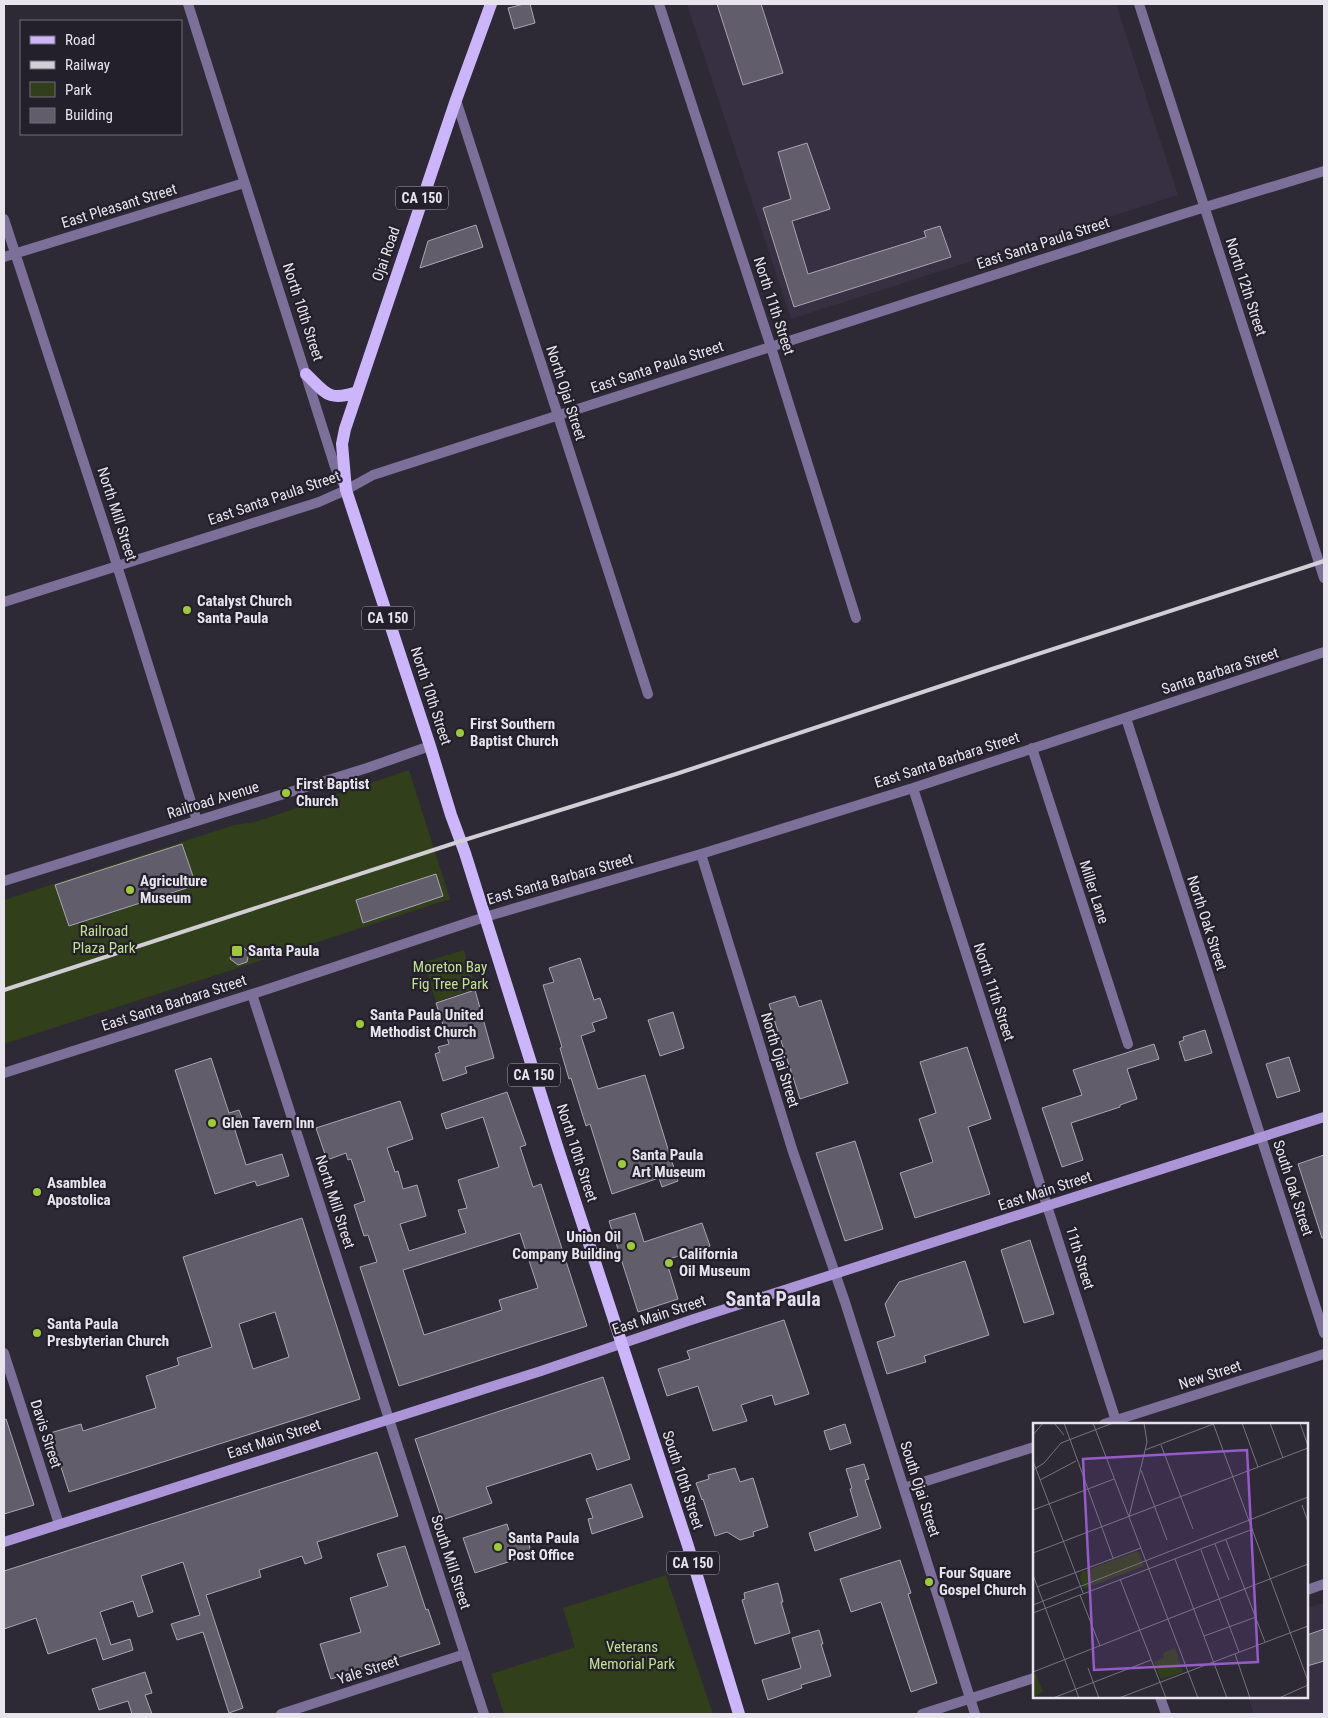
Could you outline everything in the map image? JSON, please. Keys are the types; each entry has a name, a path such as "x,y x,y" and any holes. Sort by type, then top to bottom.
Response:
{"main road":[{"name":"Ojai Road","path":"346,490 342,444 345,428 456,100 491,4"},
{"path":"306,374 331,396 338,398 356,392"},
{"name":"North 10th Street","path":"346,490 465,853 552,1132 622,1342"},
{"name":"South 10th Street","path":"622,1342 708,1608 739,1714"}],"street":[{"name":"North 10th Street","path":"188,4 335,467 346,490"},
{"name":"North 11th Street","path":"660,4 771,346 856,618"},
{"name":"North 12th Street","path":"1140,4 1324,578"},
{"name":"North Ojai Street","path":"456,100 648,694"},
{"name":"East Santa Paula Street","path":"4,602 319,502 373,475 1324,170"},
{"name":"East Pleasant Street","path":"4,257 244,183"},
{"name":"North Mill Street","path":"4,219 118,566 197,820"},
{"name":"Santa Barbara Street","path":"1126,718 1324,652"},
{"name":"East Santa Barbara Street","path":"4,1072 252,994 485,917 700,854 913,788 1126,718"},
{"name":"North Oak Street","path":"1126,718 1261,1137"},
{"name":"Railroad Avenue","path":"4,881 357,771 430,746"},
{"name":"Miller Lane","path":"1032,748 1128,1044"},
{"name":"North 11th Street","path":"913,788 1048,1206"},
{"name":"North Ojai Street","path":"700,854 793,1152 835,1274"},
{"name":"North Mill Street","path":"252,994 389,1418"},
{"name":"East Main Street","path":"4,1542 541,1371 622,1342 1324,1117"},
{"name":"South Oak Street","path":"1261,1137 1324,1333"},
{"name":"11th Street","path":"1048,1206 1116,1422"},
{"name":"South Ojai Street","path":"835,1274 975,1714"},
{"name":"Davis Street","path":"4,1353 59,1524"},
{"name":"New Street","path":"1116,1422 1324,1354"},
{"name":"South Mill Street","path":"389,1418 484,1714"},
{"path":"904,1488 1033,1447"},
{"path":"1308,1590 1324,1584"},
{"name":"Yale Street","path":"281,1714 464,1654"},
{"path":"922,1714 1033,1678"},
{"path":"1160,1698 1166,1714"}],"shaded area":[{"path":"687,4 1116,4 1178,195 791,319"},
{"path":"1324,1603 1324,1714 1254,1714 1248,1698 1308,1698 1308,1608"}],"green space":[{"name":"Railroad Plaza Park","path":"409,770 450,899 4,1044 4,900 234,825 255,822"},
{"name":"Moreton Bay Fig Tree Park","path":"464,950 476,989 436,1002 424,962"},
{"name":"Veterans Memorial Park","path":"666,1575 713,1714 504,1714 491,1674 575,1647 563,1608"}],"building":[{"path":"530,4 535,23 514,29 508,8"},
{"path":"717,4 761,4 783,73 743,85"},
{"path":"807,143 830,209 792,221 808,274 926,237 924,231 940,226 951,257 794,307 763,208 791,199 778,152"},
{"path":"476,225 483,247 420,268 428,241"},
{"path":"182,844 196,885 69,926 55,885"},
{"path":"436,874 443,896 363,923 356,900"},
{"path":"241,946 249,952 247,962 238,965 230,959 232,949"},
{"path":"580,958 594,1000 600,998 607,1018 592,1023 595,1031 581,1036 598,1089 645,1075 678,1181 662,1187 659,1178 612,1194 590,1124 586,1126 571,1078 569,1079 560,1048 562,1047 543,985 554,982 549,968"},
{"path":"475,990 494,1058 465,1067 467,1073 443,1081 435,1054 440,1052 438,1047 449,1044 436,1003"},
{"path":"795,996 799,1007 821,1000 848,1083 800,1099 769,1004"},
{"path":"673,1012 684,1048 660,1056 648,1020"},
{"path":"1205,1030 1212,1053 1185,1061 1179,1042 1184,1040 1183,1037"},
{"path":"1154,1044 1159,1059 1127,1069 1137,1099 1120,1105 1120,1107 1071,1123 1083,1160 1062,1167 1042,1108 1082,1095 1073,1070"},
{"path":"967,1047 991,1119 968,1127 990,1194 915,1218 900,1173 933,1162 919,1119 936,1113 920,1062"},
{"path":"1289,1057 1300,1091 1277,1098 1266,1064"},
{"name":"Glen Tavern Inn","path":"211,1058 229,1113 239,1110 244,1123 234,1127 246,1165 282,1154 289,1176 257,1186 255,1181 215,1194 175,1070"},
{"path":"507,1092 526,1145 520,1147 533,1187 541,1184 587,1326 399,1386 360,1267 377,1262 368,1235 364,1236 354,1205 365,1201 351,1159 348,1160 346,1153 327,1160 316,1128 400,1101 413,1139 387,1148 395,1172 398,1171 403,1189 417,1185 426,1216 400,1224 409,1251 466,1233 458,1210 467,1208 458,1180 499,1167 483,1117 446,1129 441,1114","holes":["520,1233 538,1288 499,1300 502,1310 424,1335 403,1270"]},
{"path":"855,1141 883,1229 845,1241 816,1153"},
{"path":"1324,1155 1324,1238 1322,1238 1298,1164"},
{"name":"Union Oil Company Building","path":"635,1213 644,1242 702,1223 710,1246 666,1260 678,1299 638,1312 609,1221"},
{"path":"302,1218 360,1399 69,1492 50,1433 81,1424 83,1431 156,1408 146,1376 179,1365 177,1358 212,1347 183,1257","holes":["275,1312 289,1357 253,1369 239,1324"]},
{"path":"1030,1240 1054,1314 1024,1323 1001,1250"},
{"path":"965,1261 989,1335 924,1356 926,1362 887,1374 877,1342 895,1336 885,1304 899,1282"},
{"path":"784,1320 809,1394 775,1405 772,1395 741,1405 747,1421 713,1431 698,1386 667,1396 658,1369 690,1359 687,1351"},
{"path":"603,1377 630,1459 597,1470 591,1453 486,1487 492,1503 442,1520 415,1439"},
{"path":"6,1419 34,1505 4,1514 4,1420"},
{"path":"845,1424 851,1443 830,1450 824,1431"},
{"path":"377,1452 398,1516 317,1542 322,1558 305,1564 302,1556 259,1570 261,1577 206,1595 243,1708 229,1713 203,1632 177,1640 171,1624 200,1615 183,1562 141,1576 153,1612 138,1617 133,1601 100,1612 111,1645 130,1639 133,1650 103,1660 96,1638 48,1654 36,1618 4,1629 4,1571"},
{"path":"864,1464 869,1479 865,1480 881,1528 815,1551 809,1533 858,1516 846,1469"},
{"path":"735,1468 740,1482 753,1478 768,1527 753,1532 754,1536 740,1540 727,1532 715,1536 696,1483 709,1479 708,1475"},
{"path":"631,1484 643,1517 592,1534 588,1519 593,1518 586,1499"},
{"name":"Santa Paula Post Office","path":"507,1524 512,1540 526,1536 532,1554 475,1573 463,1538"},
{"path":"405,1546 426,1610 428,1609 440,1644 331,1679 320,1644 361,1632 350,1598 388,1586 377,1554"},
{"path":"900,1560 911,1593 908,1594 937,1683 911,1692 881,1602 851,1612 840,1579"},
{"path":"778,1583 783,1602 781,1602 790,1633 755,1644 742,1600 745,1599 744,1593"},
{"path":"1324,1629 1324,1661 1308,1666 1308,1635"},
{"path":"819,1630 823,1644 821,1644 831,1676 801,1685 802,1688 768,1700 762,1680 801,1668 792,1638"},
{"path":"145,1672 152,1693 145,1695 152,1714 132,1714 128,1701 99,1710 92,1689"}],"railway":[{"path":"4,990 461,841 676,774 1324,561"}],"place":[{"name":"Catalyst Church Santa Paula","path":"187,610"},
{"name":"First Southern Baptist Church","path":"460,733"},
{"name":"First Baptist Church","path":"286,793"},
{"name":"Agriculture Museum","path":"130,890"},
{"name":"Santa Paula","path":"237,951"},
{"name":"Santa Paula United Methodist Church","path":"360,1024"},
{"name":"Glen Tavern Inn","path":"212,1123"},
{"name":"Santa Paula Art Museum","path":"622,1164"},
{"name":"Asamblea Apostolica","path":"37,1192"},
{"name":"Union Oil Company Building","path":"631,1246"},
{"name":"California Oil Museum","path":"669,1263"},
{"name":"Santa Paula Presbyterian Church","path":"37,1333"},
{"name":"Santa Paula Post Office","path":"498,1547"},
{"name":"Four Square Gospel Church","path":"929,1582"}],"district":[{"name":"Santa Paula","path":"773,1299"}]}
